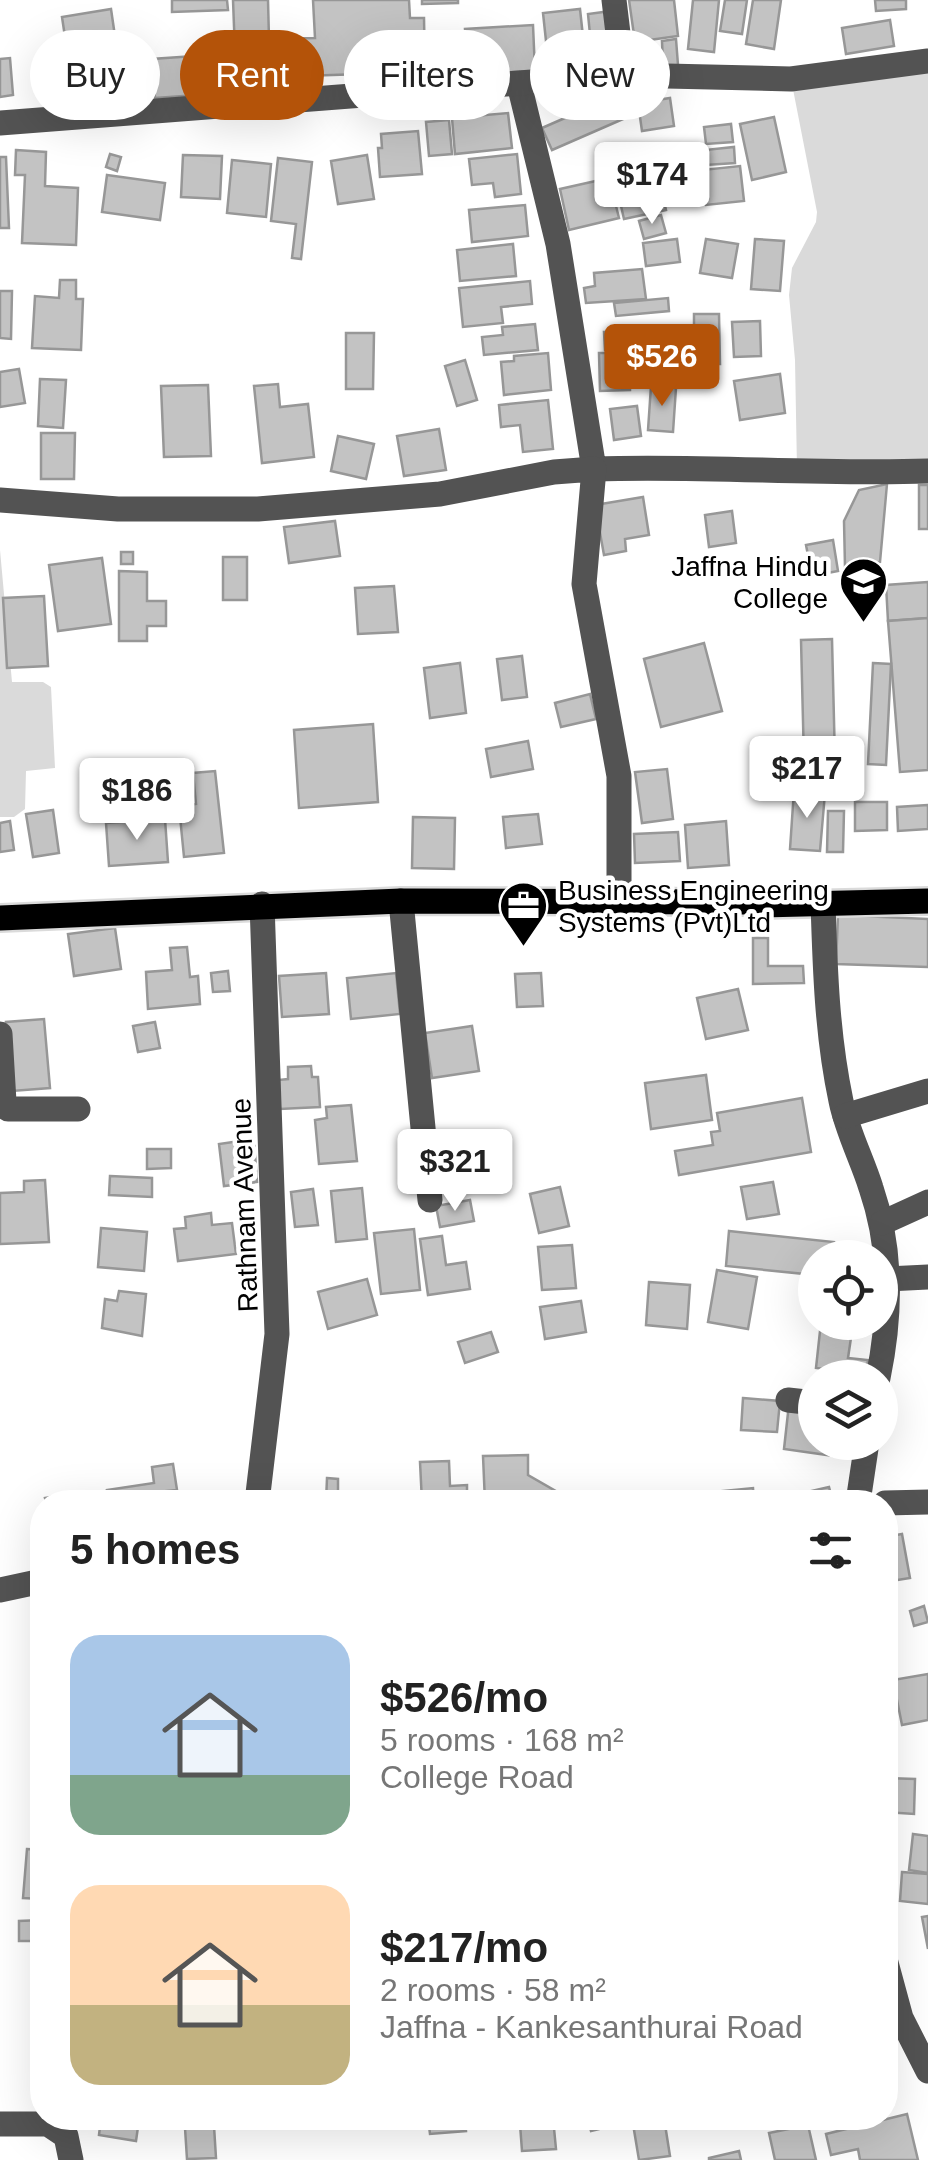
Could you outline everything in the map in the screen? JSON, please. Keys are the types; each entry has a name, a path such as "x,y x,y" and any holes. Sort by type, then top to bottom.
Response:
{"main road":[{"path":"0,918 401,900 619,900 760,905 928,901"}],"street":[{"path":"614,0 618,30"},
{"path":"670,76 791,79 928,61"},
{"path":"0,123 530,83"},
{"path":"519,84 558,244 594,470 584,584 618,776 619,900"},
{"path":"0,500 118,509 258,509 440,494 554,472 661,466 864,474 928,471"},
{"path":"401,900 430,1200"},
{"path":"823,902 826,1000 845,1116 882,1223 884,1240"},
{"name":"Rathnam Avenue","path":"258,1490 278,1334 262,904"},
{"path":"0,1034 4,1102 8,1109 78,1109"},
{"path":"845,1116 928,1090"},
{"path":"882,1223 928,1202"},
{"path":"898,1278 928,1277"},
{"path":"788,1400 798,1401"},
{"path":"860,1490 864,1460"},
{"path":"898,1503 928,1502"},
{"path":"0,1590 30,1584"},
{"path":"898,2007 928,2071"},
{"path":"0,2124 30,2124"},
{"path":"57,2130 66,2136 71,2160"}],"shaded area":[{"path":"928,61 928,471 797,469 795,360 789,295 792,268 816,222 817,212 791,79"},
{"path":"0,550 12,682 43,682 51,687 55,768 26,771 25,809 14,817 0,817"}],"building":[{"path":"172,0 227,0 228,10 172,12"},
{"path":"233,0 268,0 269,30 234,30"},
{"path":"313,0 409,0 410,18 424,18 424,30 344,30 344,75 324,75 324,30 315,30"},
{"path":"422,0 458,0 458,3 422,4"},
{"path":"629,0 674,0 678,36 670,37 670,30 633,30"},
{"path":"693,0 719,0 714,52 688,49"},
{"path":"725,0 747,0 742,34 720,31"},
{"path":"753,0 781,0 774,49 746,44"},
{"path":"875,0 906,0 906,9 876,11"},
{"path":"111,9 114,30 64,30 62,17"},
{"path":"580,9 582,30 545,30 543,13"},
{"path":"611,11 613,30 590,30 588,14"},
{"path":"890,20 894,46 846,54 842,28"},
{"path":"533,25 530,71 510,72 510,30 465,29"},
{"path":"676,39 678,65 670,66 670,40"},
{"path":"180,57 180,96 160,98 160,58"},
{"path":"10,58 13,95 0,97 0,59"},
{"path":"670,98 674,126 642,131 640,120 670,120"},
{"path":"774,117 786,172 752,180 740,124"},
{"path":"449,120 452,154 429,156 426,122"},
{"path":"452,120 509,120 512,148 455,154"},
{"path":"560,120 621,120 552,150 542,128"},
{"path":"731,124 733,142 706,144 704,127"},
{"path":"418,131 422,174 380,177 381,134"},
{"path":"734,147 735,163 706,165 705,150"},
{"path":"16,150 46,152 45,186 78,188 76,245 22,243 25,175 15,175"},
{"path":"110,154 121,157 117,171 106,167"},
{"path":"517,154 521,194 495,197 493,183 472,185 469,159"},
{"path":"183,155 222,156 220,199 181,197"},
{"path":"367,155 374,199 338,204 331,161"},
{"path":"0,157 6,157 9,228 0,228"},
{"path":"278,158 312,162 301,259 292,258 296,224 271,221"},
{"path":"232,160 271,164 266,217 227,213"},
{"path":"697,163 699,189 681,191 679,165"},
{"path":"740,166 744,201 706,205 702,170"},
{"path":"657,171 666,210 624,219 615,180"},
{"path":"107,175 165,183 160,220 102,212"},
{"path":"609,178 619,218 569,230 560,189"},
{"path":"525,205 528,236 472,242 469,210"},
{"path":"661,215 666,233 644,239 639,221"},
{"path":"677,239 680,262 646,266 643,243"},
{"path":"706,239 738,244 732,278 700,273"},
{"path":"755,239 784,241 780,291 751,289"},
{"path":"513,244 516,276 460,281 457,250"},
{"path":"642,269 646,299 586,303 584,288 595,286 594,273"},
{"path":"60,280 76,280 76,299 83,299 81,350 32,348 35,296 59,298"},
{"path":"530,281 532,304 501,307 503,323 463,327 459,288"},
{"path":"0,291 12,291 11,339 0,338"},
{"path":"668,298 669,311 616,316 614,303"},
{"path":"694,314 719,314 720,364 694,364"},
{"path":"760,321 761,356 734,357 732,322"},
{"path":"535,324 538,350 484,355 482,337 503,335 502,327"},
{"path":"640,331 641,349 605,350 604,332"},
{"path":"346,333 374,333 373,389 346,389"},
{"path":"548,353 551,390 504,395 501,362 514,361 514,356"},
{"path":"599,353 630,353 630,390 600,391"},
{"path":"465,360 477,400 457,406 445,366"},
{"path":"19,369 25,403 0,407 0,372"},
{"path":"780,374 785,413 740,420 734,381"},
{"path":"40,379 66,380 63,428 38,426"},
{"path":"278,384 280,407 308,404 314,457 262,463 254,386"},
{"path":"208,385 211,456 164,457 161,386"},
{"path":"651,386 676,388 673,432 648,430"},
{"path":"548,400 553,449 523,452 520,425 501,427 499,405"},
{"path":"637,406 641,436 614,440 610,409"},
{"path":"439,429 446,470 404,476 397,436"},
{"path":"41,433 75,433 74,479 41,479"},
{"path":"338,436 374,444 366,479 331,471"},
{"path":"887,484 880,562 845,567 844,521 859,490"},
{"path":"919,485 928,485 928,529 919,529"},
{"path":"643,497 649,535 625,539 626,551 604,555 595,505"},
{"path":"732,511 736,543 709,547 705,515"},
{"path":"335,521 340,556 289,563 284,527"},
{"path":"833,540 838,571 812,576 806,545"},
{"path":"121,552 133,552 133,564 121,564"},
{"path":"223,557 247,557 247,600 223,600"},
{"path":"102,558 111,624 58,631 49,565"},
{"path":"119,571 147,572 147,601 166,601 166,626 147,626 147,641 119,641"},
{"path":"928,582 928,618 888,621 886,585"},
{"path":"394,586 398,632 358,634 355,588"},
{"path":"44,596 48,666 7,668 3,598"},
{"path":"928,618 928,770 900,772 888,621"},
{"path":"832,639 835,761 804,762 801,640"},
{"path":"704,643 722,711 661,727 644,659"},
{"path":"522,656 527,697 502,700 497,659"},
{"path":"460,663 466,713 430,718 424,668"},
{"path":"873,663 891,664 886,765 868,764"},
{"path":"590,694 596,719 561,727 555,703"},
{"path":"373,724 378,802 299,808 294,730"},
{"path":"528,741 533,769 491,777 486,749"},
{"path":"667,769 673,819 642,823 635,772"},
{"path":"215,771 224,853 184,857 179,806 196,804 193,773"},
{"path":"794,790 825,793 820,851 790,849"},
{"path":"855,802 887,802 887,830 855,831"},
{"path":"928,805 928,829 898,831 897,807"},
{"path":"53,810 59,853 33,857 26,814"},
{"path":"828,811 844,811 843,852 827,852"},
{"path":"538,814 542,844 506,848 503,817"},
{"path":"413,817 455,818 454,869 412,868"},
{"path":"165,819 168,862 109,866 106,823"},
{"path":"10,821 14,850 0,852 0,823"},
{"path":"726,821 729,865 688,868 685,825"},
{"path":"678,832 680,861 635,863 634,834"},
{"path":"838,915 928,919 928,967 836,964"},
{"path":"115,928 121,969 74,976 68,934"},
{"path":"753,938 768,938 768,966 803,966 804,983 753,984"},
{"path":"187,947 190,977 198,976 200,1004 148,1009 146,972 172,970 170,948"},
{"path":"228,971 230,991 213,992 211,973"},
{"path":"326,973 329,1014 282,1017 279,976"},
{"path":"396,973 400,1014 351,1019 347,978"},
{"path":"541,973 543,1006 517,1007 515,974"},
{"path":"738,989 748,1030 706,1039 697,998"},
{"path":"44,1019 50,1088 12,1091 6,1022"},
{"path":"155,1022 160,1048 138,1052 133,1026"},
{"path":"472,1026 479,1071 432,1078 425,1033"},
{"path":"311,1066 312,1077 318,1077 320,1107 280,1109 278,1080 288,1079 288,1067"},
{"path":"706,1075 712,1120 651,1129 645,1083"},
{"path":"802,1098 811,1152 679,1175 675,1151 713,1145 711,1132 720,1131 717,1113"},
{"path":"351,1105 357,1161 319,1164 315,1120 327,1118 326,1107"},
{"path":"254,1139 257,1182 224,1186 219,1144"},
{"path":"147,1149 171,1149 171,1168 147,1169"},
{"path":"110,1176 152,1178 152,1197 109,1195"},
{"path":"45,1180 49,1242 0,1244 0,1193 24,1192 24,1181"},
{"path":"773,1182 779,1214 747,1219 741,1187"},
{"path":"560,1187 569,1226 539,1233 530,1194"},
{"path":"362,1188 367,1239 336,1242 331,1191"},
{"path":"313,1189 318,1225 295,1227 291,1192"},
{"path":"470,1200 474,1221 440,1227 436,1206"},
{"path":"211,1213 212,1225 232,1223 236,1254 178,1261 174,1229 186,1228 185,1217"},
{"path":"101,1228 147,1232 144,1271 98,1267"},
{"path":"414,1229 420,1290 381,1294 374,1233"},
{"path":"729,1231 815,1240 798,1240 798,1273 726,1266"},
{"path":"442,1236 446,1265 466,1262 470,1289 428,1295 420,1239"},
{"path":"572,1245 576,1288 542,1290 538,1247"},
{"path":"717,1270 757,1277 748,1329 708,1322"},
{"path":"367,1279 377,1315 328,1329 318,1292"},
{"path":"649,1282 690,1285 687,1329 646,1325"},
{"path":"119,1291 146,1294 142,1336 102,1328 105,1299 117,1301"},
{"path":"581,1301 586,1332 545,1339 540,1307"},
{"path":"491,1332 498,1352 465,1363 458,1342"},
{"path":"819,1340 851,1340 848,1358 868,1360 817,1360"},
{"path":"743,1398 780,1401 777,1432 741,1430"},
{"path":"789,1404 798,1405 798,1451 784,1449"},
{"path":"528,1455 528,1475 554,1490 484,1490 483,1456"},
{"path":"449,1461 450,1486 467,1485 467,1490 421,1490 420,1462"},
{"path":"173,1464 177,1490 107,1490 154,1483 152,1467"},
{"path":"327,1478 338,1479 338,1490 326,1490"},
{"path":"902,1534 910,1578 898,1580 898,1535"},
{"path":"924,1606 928,1622 914,1626 910,1611"},
{"path":"928,1674 928,1720 902,1725 898,1679"},
{"path":"898,1778 915,1779 914,1814 898,1813"},
{"path":"913,1834 928,1836 928,1873 909,1870"},
{"path":"27,1849 30,1849 30,1898 23,1898"},
{"path":"902,1872 928,1874 928,1904 900,1901"},
{"path":"928,1916 928,1949 922,1917"},
{"path":"19,1921 30,1921 30,1941 19,1941"},
{"path":"907,2114 918,2160 860,2160 858,2149 831,2155 826,2134 842,2130 898,2130 898,2116"},
{"path":"100,2130 138,2130 136,2141 99,2135"},
{"path":"185,2130 214,2130 216,2158 187,2159"},
{"path":"430,2130 466,2130 466,2131 430,2134"},
{"path":"520,2130 554,2130 556,2149 522,2151"},
{"path":"634,2130 666,2130 670,2156 639,2160"},
{"path":"809,2130 816,2160 775,2160 769,2133"},
{"path":"739,2151 741,2160 709,2160 709,2158"}],"place":[{"name":"Jaffna Hindu College","path":"863,624"},
{"name":"Business Engineering Systems (Pvt)Ltd","path":"523,948"}]}
